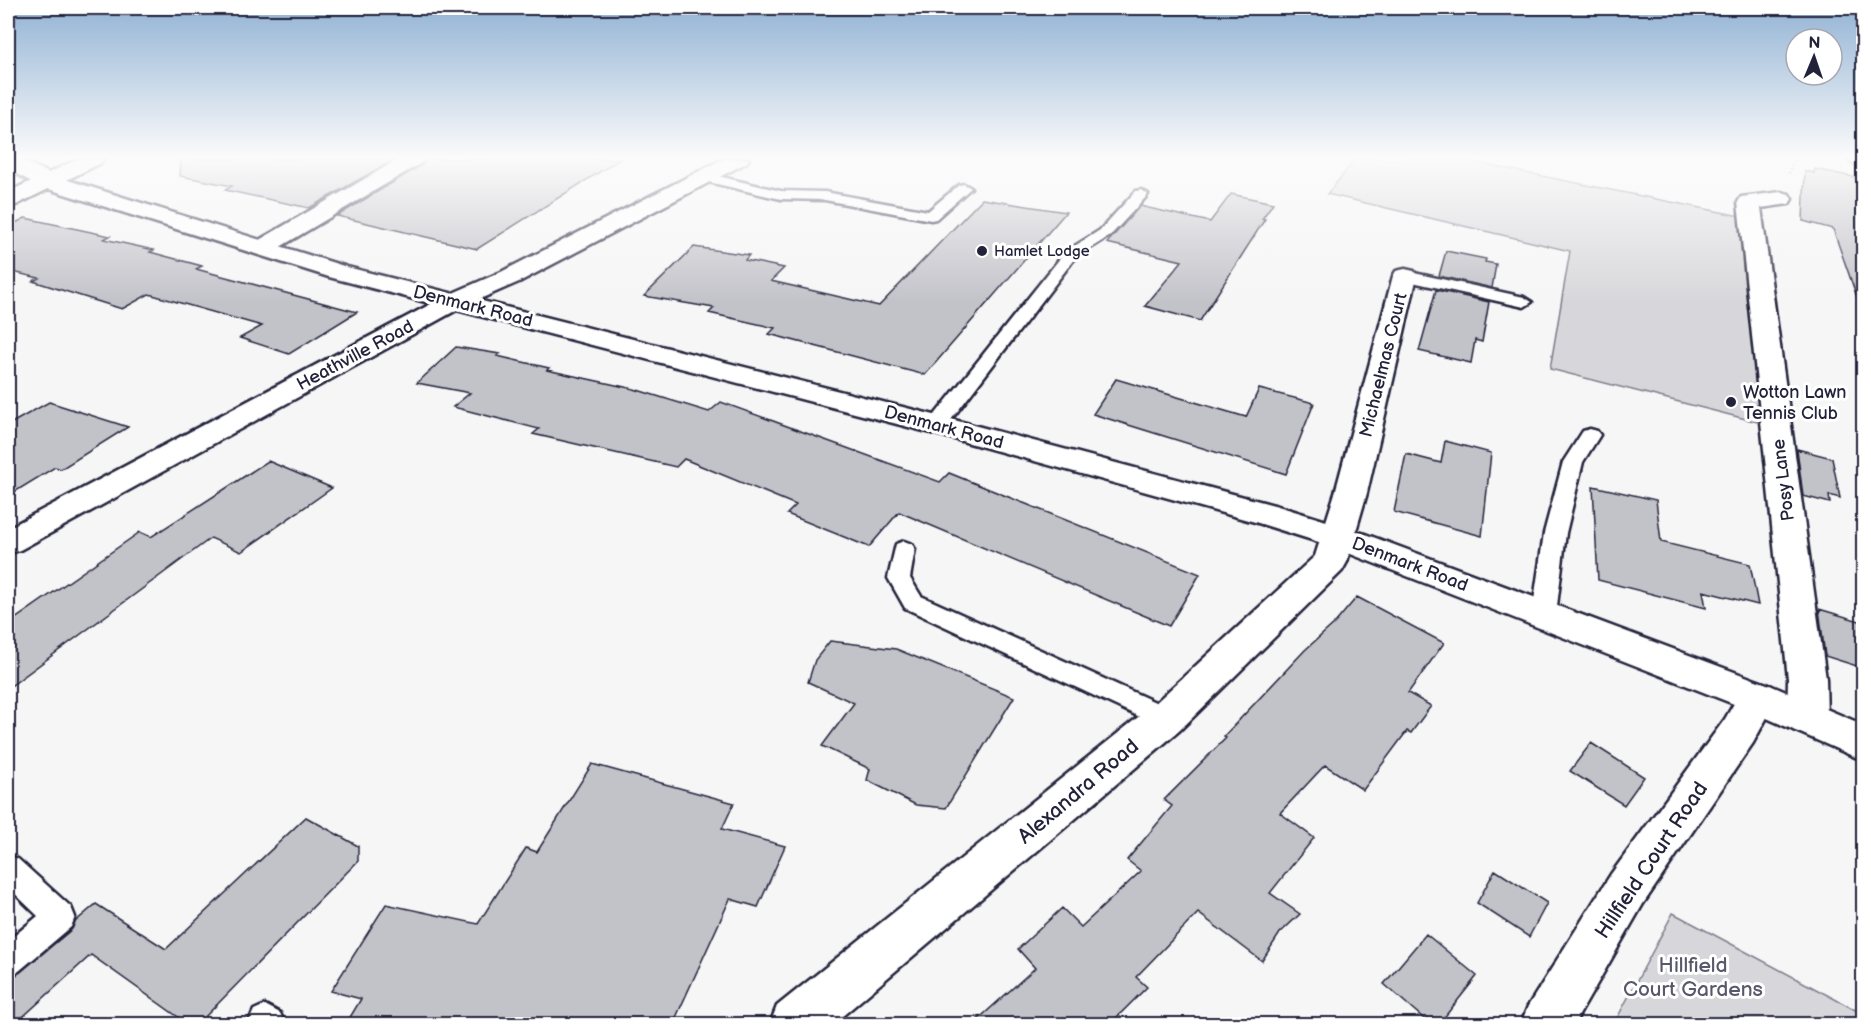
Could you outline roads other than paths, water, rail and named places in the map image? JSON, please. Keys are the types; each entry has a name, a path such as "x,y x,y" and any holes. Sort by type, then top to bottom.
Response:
{"street":[{"name":"Denmark Road","path":"129,207 339,272 937,425 1254,511 1337,536 1758,697 1863,744"},
{"path":"262,248 332,207"},
{"name":"Heathville Road","path":"8,542 455,301 510,277 646,207"},
{"name":"Posy Lane","path":"1750,207 1807,679 1807,718"},
{"name":"Michaelmas Court","path":"1337,536 1351,493 1405,276"},
{"name":"Alexandra Road","path":"795,1024 1166,718 1330,562 1337,536"},
{"name":"Hillfield Court Road","path":"1546,1024 1627,890 1739,731 1758,697"}],"lane":[{"path":"884,207 931,216 941,207"},
{"path":"937,425 1070,255 1105,233 1129,207"},
{"name":"Michaelmas Court","path":"1405,276 1524,302"},
{"path":"1545,614 1546,589 1570,472 1573,462 1590,435"},
{"path":"904,549 899,578 913,603 1166,718"},
{"path":"8,868 60,917 8,960"}],"place":[{"name":"Hamlet Lodge","path":"982,251"},
{"name":"Wotton Lawn Tennis Club","path":"1731,402"}],"park label":[{"name":"Hillfield Court Gardens","path":"1693,977"}]}
